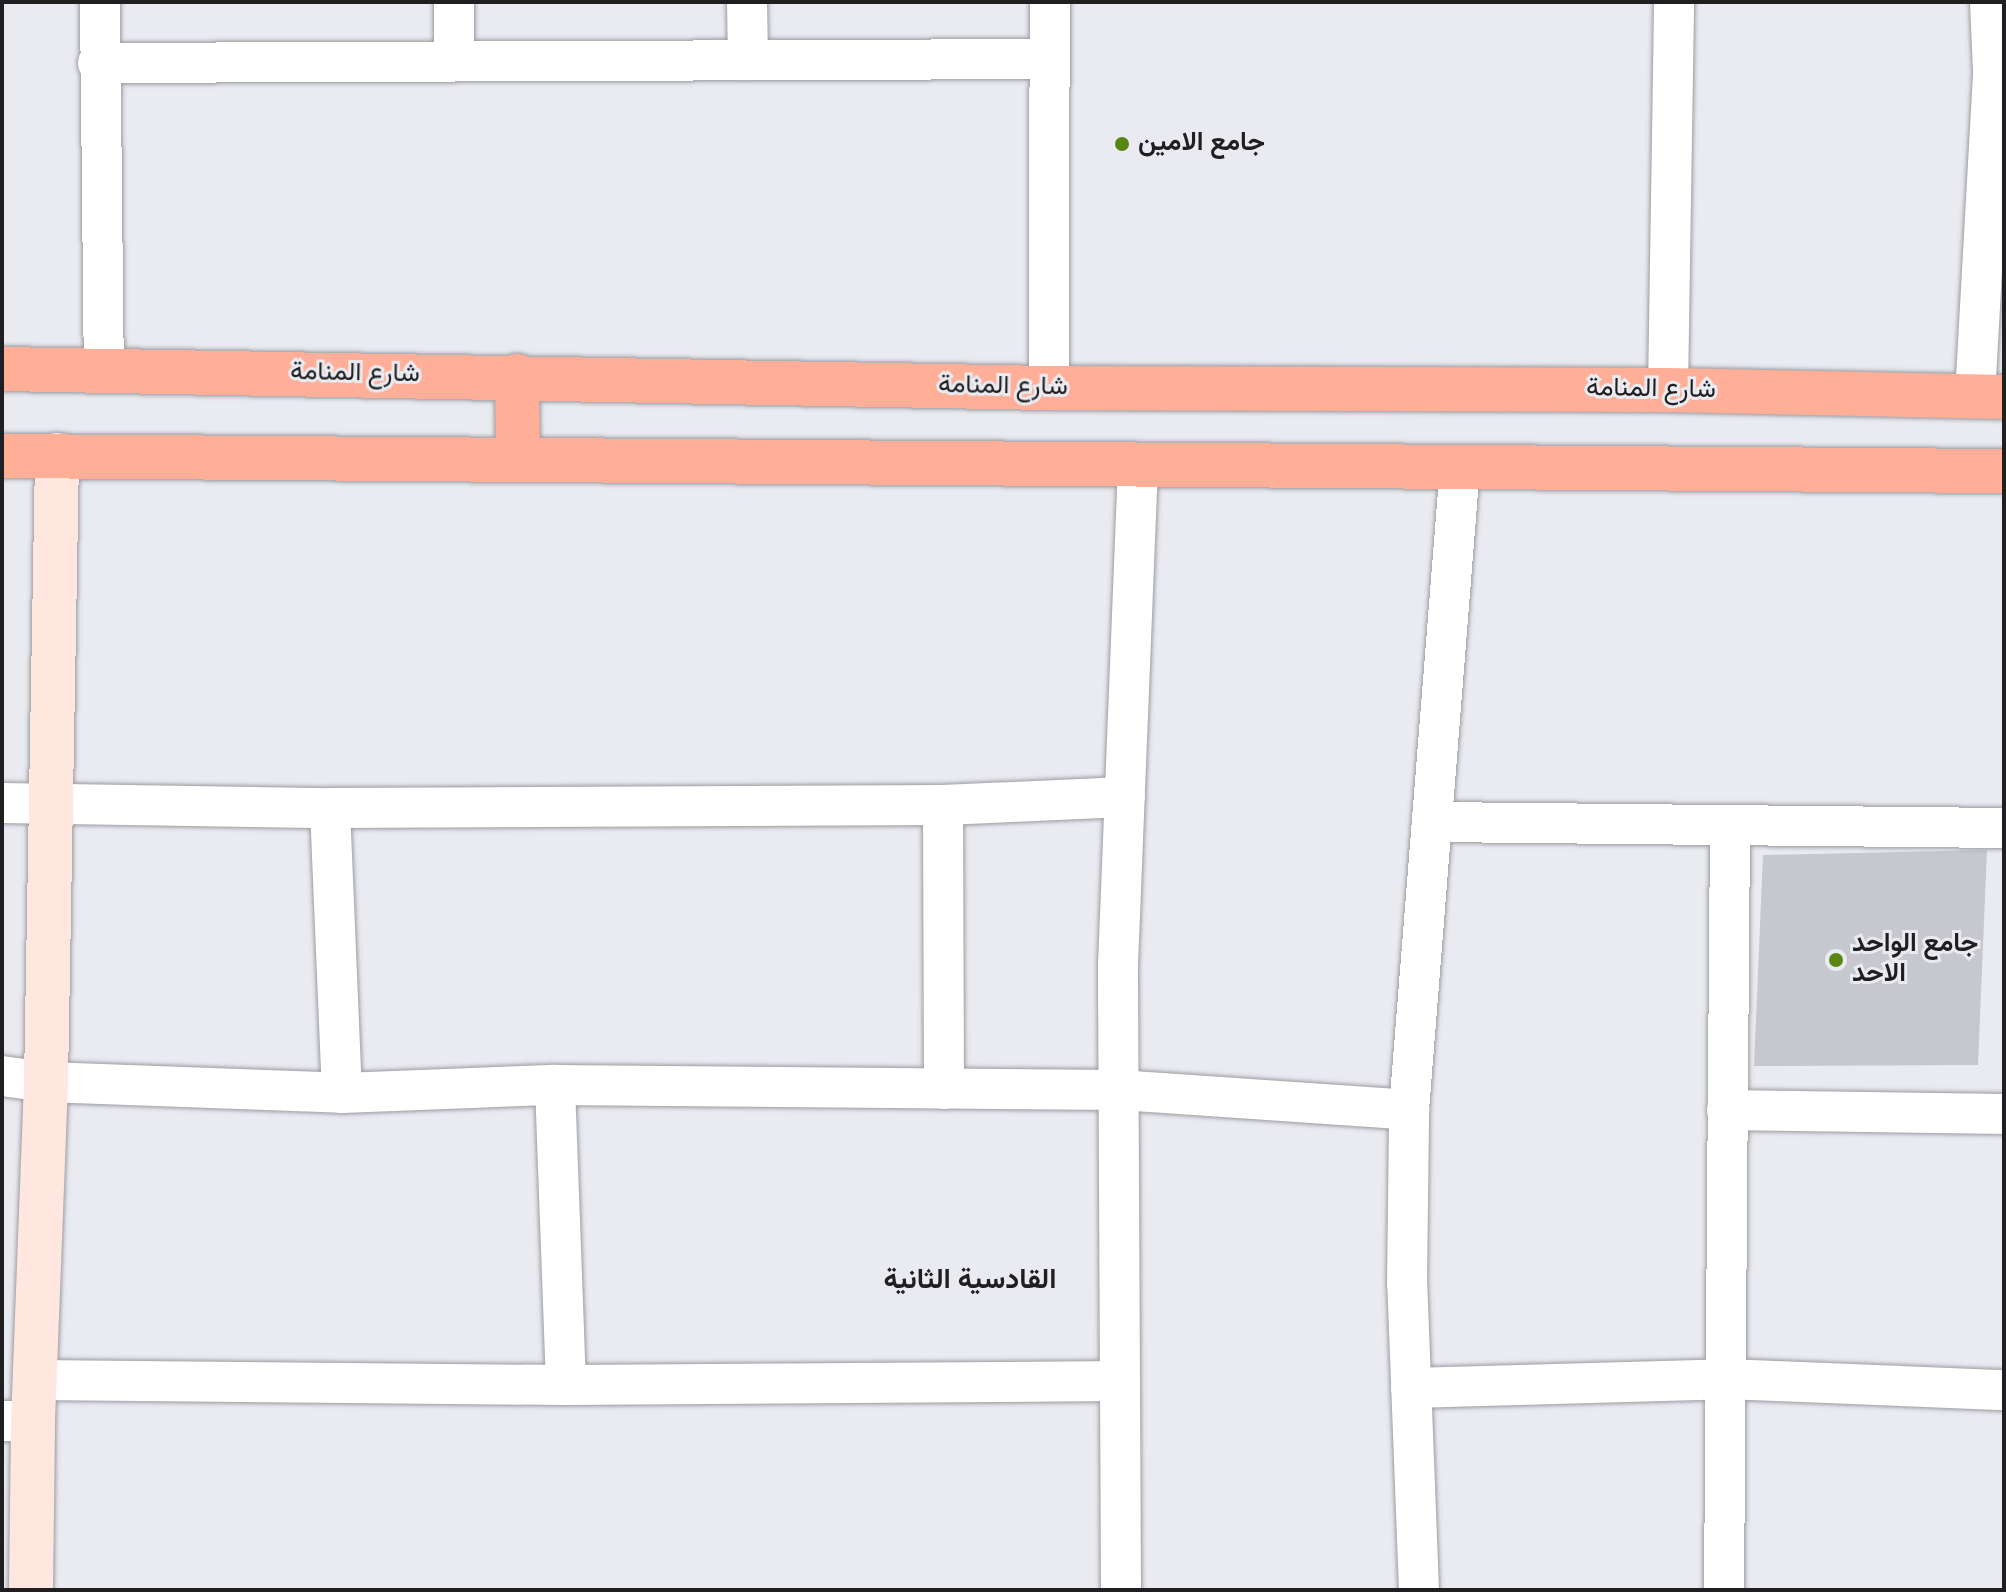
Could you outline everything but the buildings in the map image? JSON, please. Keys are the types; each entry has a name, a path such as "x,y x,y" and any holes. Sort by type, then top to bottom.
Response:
{"highway":[{"name":"شارع المنامة","path":"2,369 1049,388 1668,390 1990,397"},
{"path":"517,376 518,457"},
{"path":"2,456 518,457 2004,471"}],"street":[{"path":"100,2 98,63 104,370"},
{"path":"454,2 454,61"},
{"path":"747,2 748,60"},
{"path":"1049,388 1050,2"},
{"path":"1668,390 1674,2"},
{"path":"1990,2 1998,71 1990,397"},
{"path":"98,63 1049,59"},
{"path":"31,1590 23,1407 46,1082 57,455"},
{"path":"1121,1590 1118,965 1138,464"},
{"path":"1419,1590 1407,1284 1409,1110 1460,466"},
{"path":"2,803 330,808 943,805 1125,797"},
{"path":"943,805 944,1089"},
{"path":"330,808 342,1093"},
{"path":"1433,822 2004,828"},
{"path":"1724,1590 1730,827"},
{"path":"2,1076 46,1082 342,1093 555,1085 1119,1090 1409,1110"},
{"path":"555,1085 566,1385"},
{"path":"1727,1110 2004,1114"},
{"path":"1411,1388 1726,1379 2004,1390"},
{"path":"23,1407 566,1385 1120,1381"}],"place":[{"name":"جامع الامين","path":"1122,144"},
{"name":"جامع الواحد الاحد","path":"1836,960"}],"district":[{"name":"القادسية الثانية","path":"970,1281"}]}
